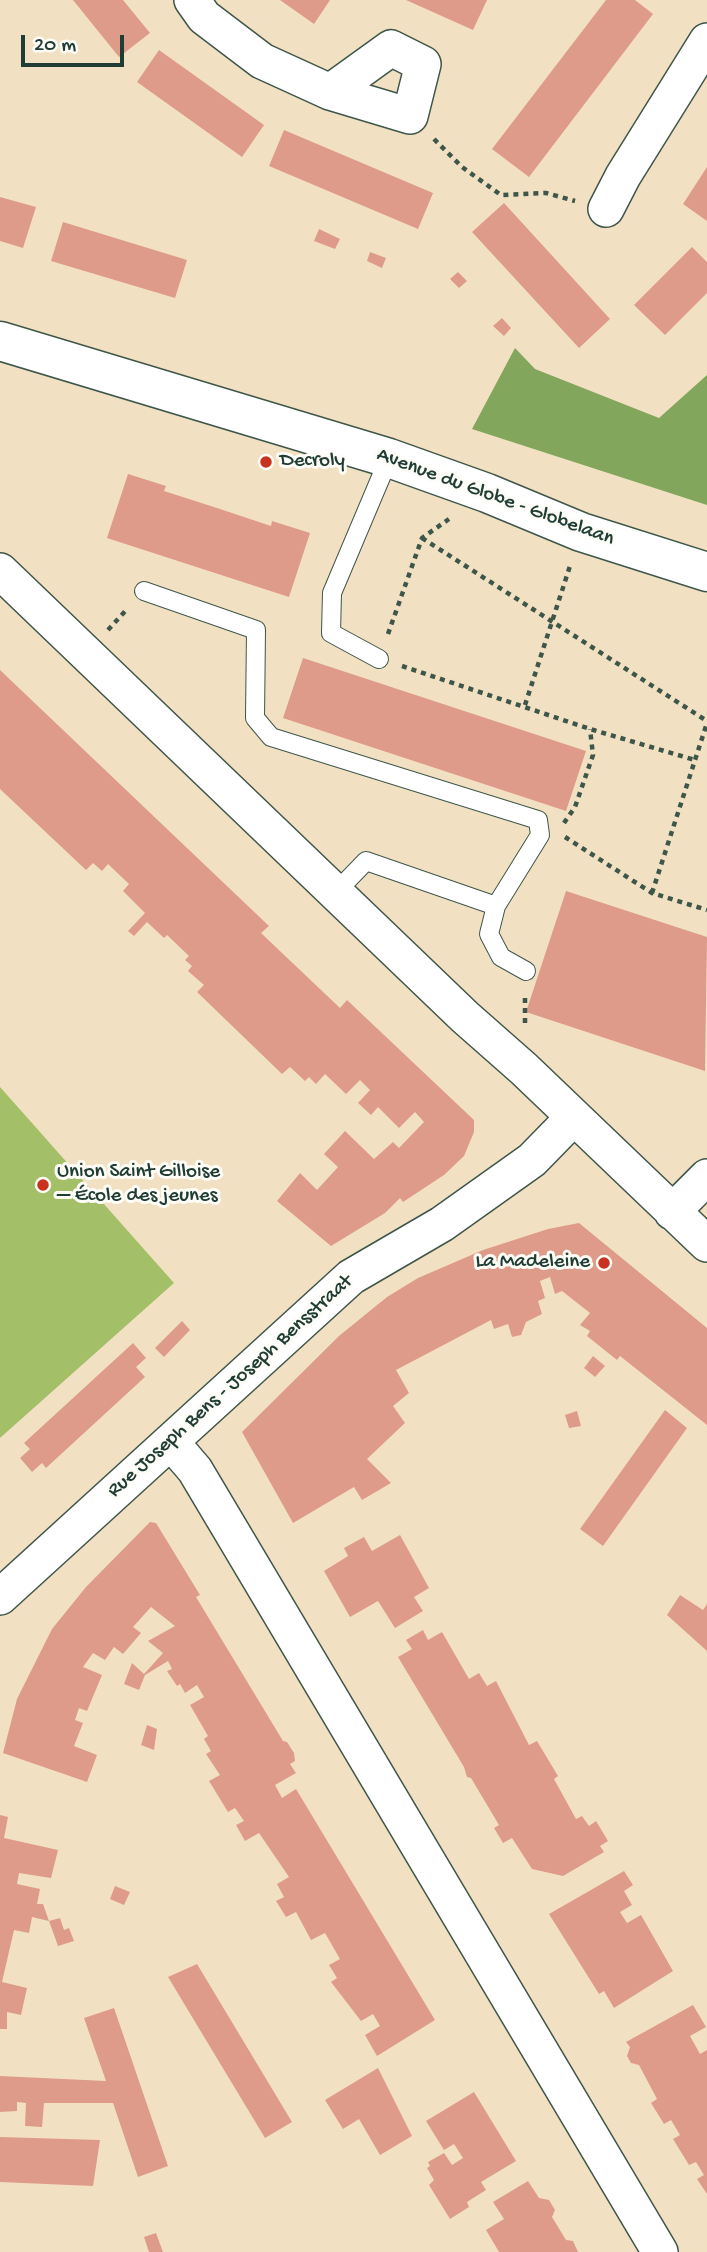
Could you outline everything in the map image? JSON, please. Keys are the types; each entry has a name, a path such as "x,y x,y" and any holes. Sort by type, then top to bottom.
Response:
{"street":[{"path":"192,0 204,17 262,61 330,92 410,116 423,64 391,48 330,92"},
{"path":"606,209 623,176 707,41"},
{"name":"Avenue du Globe - Globelaan","path":"0,341 389,458 487,492 581,532 707,572"},
{"path":"0,571 335,893 707,1244"},
{"name":"Rue Joseph Bens - Joseph Bensstraat","path":"0,1597 351,1277 442,1224 532,1160 574,1118"},
{"path":"672,1212 707,1177"},
{"path":"171,1442 195,1470 660,2252"}],"lane":[{"path":"379,659 331,633 332,593 389,458"},
{"path":"145,591 256,630 255,718 271,737 538,820 540,835 496,906 489,934 501,957 526,971"},
{"path":"335,893 366,861 496,906"}],"path":[{"path":"410,116 462,167 501,195 545,193 606,209"},
{"path":"487,492 422,538 379,659 525,705 590,729 695,760"},
{"path":"525,705 581,532"},
{"path":"422,538 553,620 707,722 652,893"},
{"path":"85,653 145,591"},
{"path":"590,729 593,755 575,807 558,832 652,893 707,910"}],"green space":[{"path":"515,348 535,369 659,418 707,375 707,505 472,429"},
{"name":"Union Saint Gilloise – École des jeunes","path":"0,1087 174,1283 0,1438"}],"building":[{"path":"73,0 123,0 150,33 119,57"},
{"path":"280,0 330,0 314,24"},
{"path":"406,0 487,0 473,30"},
{"path":"606,0 635,0 653,14 529,177 492,149"},
{"path":"159,50 264,125 242,157 137,82"},
{"path":"284,130 433,193 418,229 269,166"},
{"path":"707,167 707,221 683,204"},
{"path":"0,197 36,207 23,248 0,241"},
{"path":"504,203 610,319 579,348 472,232"},
{"path":"63,222 187,260 175,298 51,261"},
{"path":"319,229 340,239 335,249 314,241"},
{"path":"692,247 707,262 707,293 665,335 634,305"},
{"path":"370,252 386,258 382,268 367,261"},
{"path":"458,272 467,281 459,288 450,279"},
{"path":"502,318 511,328 504,336 493,326"},
{"path":"128,474 166,486 164,491 271,526 272,521 310,533 289,597 107,538"},
{"path":"303,658 586,751 566,811 283,718"},
{"path":"0,670 269,926 261,933 340,1008 347,1000 474,1120 474,1132 464,1156 444,1175 403,1202 400,1198 385,1213 331,1246 277,1201 300,1173 317,1190 338,1167 324,1154 345,1131 374,1159 393,1142 399,1148 424,1122 415,1112 399,1128 378,1107 371,1115 358,1103 370,1090 360,1080 346,1094 325,1074 316,1084 309,1077 305,1081 290,1067 282,1074 197,992 204,985 188,971 192,966 185,960 189,956 167,935 164,938 147,922 134,936 128,931 145,913 123,891 129,884 108,864 102,871 93,863 86,870 0,789"},
{"path":"566,891 707,937 705,1071 526,1012"},
{"path":"579,1223 707,1328 707,1425 620,1356 617,1360 587,1336 590,1331 580,1325 590,1313 562,1291 555,1294 550,1277 540,1281 545,1298 538,1301 542,1314 526,1322 521,1335 512,1337 508,1324 494,1329 491,1320 396,1370 409,1393 393,1406 405,1423 367,1459 391,1483 362,1500 354,1487 293,1523 242,1432 339,1336 387,1297 418,1278 483,1250 548,1229"},
{"path":"182,1321 190,1330 164,1357 155,1348"},
{"path":"133,1343 146,1358 136,1367 145,1377 46,1468 42,1463 32,1472 20,1458 30,1449 24,1443"},
{"path":"593,1356 605,1366 595,1377 584,1368"},
{"path":"665,1410 687,1428 603,1546 580,1529"},
{"path":"577,1411 581,1426 569,1428 565,1415"},
{"path":"150,1522 156,1523 200,1595 196,1597 283,1741 287,1742 294,1753 295,1761 290,1764 296,1773 275,1785 282,1798 296,1789 435,2020 377,2056 365,2035 380,2026 373,2014 361,2021 331,1982 337,1978 329,1965 340,1959 325,1933 311,1940 296,1912 286,1917 276,1901 284,1897 277,1884 289,1877 259,1833 245,1841 236,1825 244,1821 235,1808 228,1812 209,1781 220,1775 206,1754 211,1751 204,1739 208,1736 190,1705 204,1697 197,1685 185,1693 167,1671 172,1669 168,1661 145,1675 139,1690 124,1684 132,1663 144,1674 163,1653 148,1641 175,1626 151,1607 133,1627 141,1633 123,1654 114,1647 105,1660 93,1653 83,1667 102,1675 87,1711 79,1708 75,1720 83,1723 74,1746 97,1755 87,1782 3,1753 17,1699 52,1629 86,1587"},
{"path":"400,1535 429,1588 414,1597 423,1611 395,1628 378,1601 350,1617 324,1571 348,1556 344,1548 364,1537 372,1551"},
{"path":"680,1595 703,1610 707,1604 707,1651 667,1615"},
{"path":"423,1630 428,1640 442,1632 469,1679 479,1673 487,1686 496,1681 529,1745 537,1741 558,1776 554,1779 576,1819 582,1816 589,1826 596,1821 608,1841 600,1846 604,1852 563,1876 532,1869 512,1838 503,1843 494,1828 499,1825 471,1778 467,1777 464,1767 398,1657 412,1649 406,1640"},
{"path":"147,1725 157,1729 154,1750 141,1745"},
{"path":"0,1815 8,1817 4,1838 58,1850 51,1878 19,1873 17,1884 40,1889 37,1904 43,1904 49,1921 32,1917 29,1933 14,1930 2,1982 27,1988 21,2015 7,2012 7,2029 0,2029"},
{"path":"624,1871 633,1885 624,1891 632,1905 620,1912 627,1923 641,1915 673,1971 614,2008 604,1991 599,1994 549,1914"},
{"path":"115,1886 130,1892 124,1905 110,1899"},
{"path":"60,1918 64,1930 69,1928 74,1941 58,1946 49,1921"},
{"path":"197,1964 292,2122 265,2138 168,1977"},
{"path":"693,2005 706,2027 690,2036 700,2054 707,2050 707,2194 697,2179 704,2175 696,2162 689,2165 673,2139 680,2135 671,2120 664,2124 651,2103 657,2099 639,2065 631,2063 627,2056 630,2047 626,2042"},
{"path":"114,2008 168,2166 138,2177 113,2103 44,2103 42,2127 25,2126 26,2103 17,2102 17,2111 0,2112 0,2076 106,2081 84,2018"},
{"path":"378,2068 412,2136 380,2155 359,2119 343,2129 325,2100"},
{"path":"474,2092 516,2161 481,2182 486,2190 467,2202 469,2207 450,2219 429,2185 434,2180 427,2168 430,2166 428,2162 444,2153 452,2165 463,2158 454,2144 444,2150 426,2121"},
{"path":"0,2137 100,2140 93,2186 0,2182"},
{"path":"528,2181 539,2198 549,2200 555,2210 552,2217 566,2240 573,2241 578,2252 499,2252 486,2230 504,2219 493,2202"},
{"path":"156,2233 163,2252 149,2252 144,2237"}],"place":[{"name":"Decroly","path":"266,462"},
{"name":"Union Saint Gilloise – École des jeunes","path":"43,1185"},
{"name":"La Madeleine","path":"604,1263"}]}
